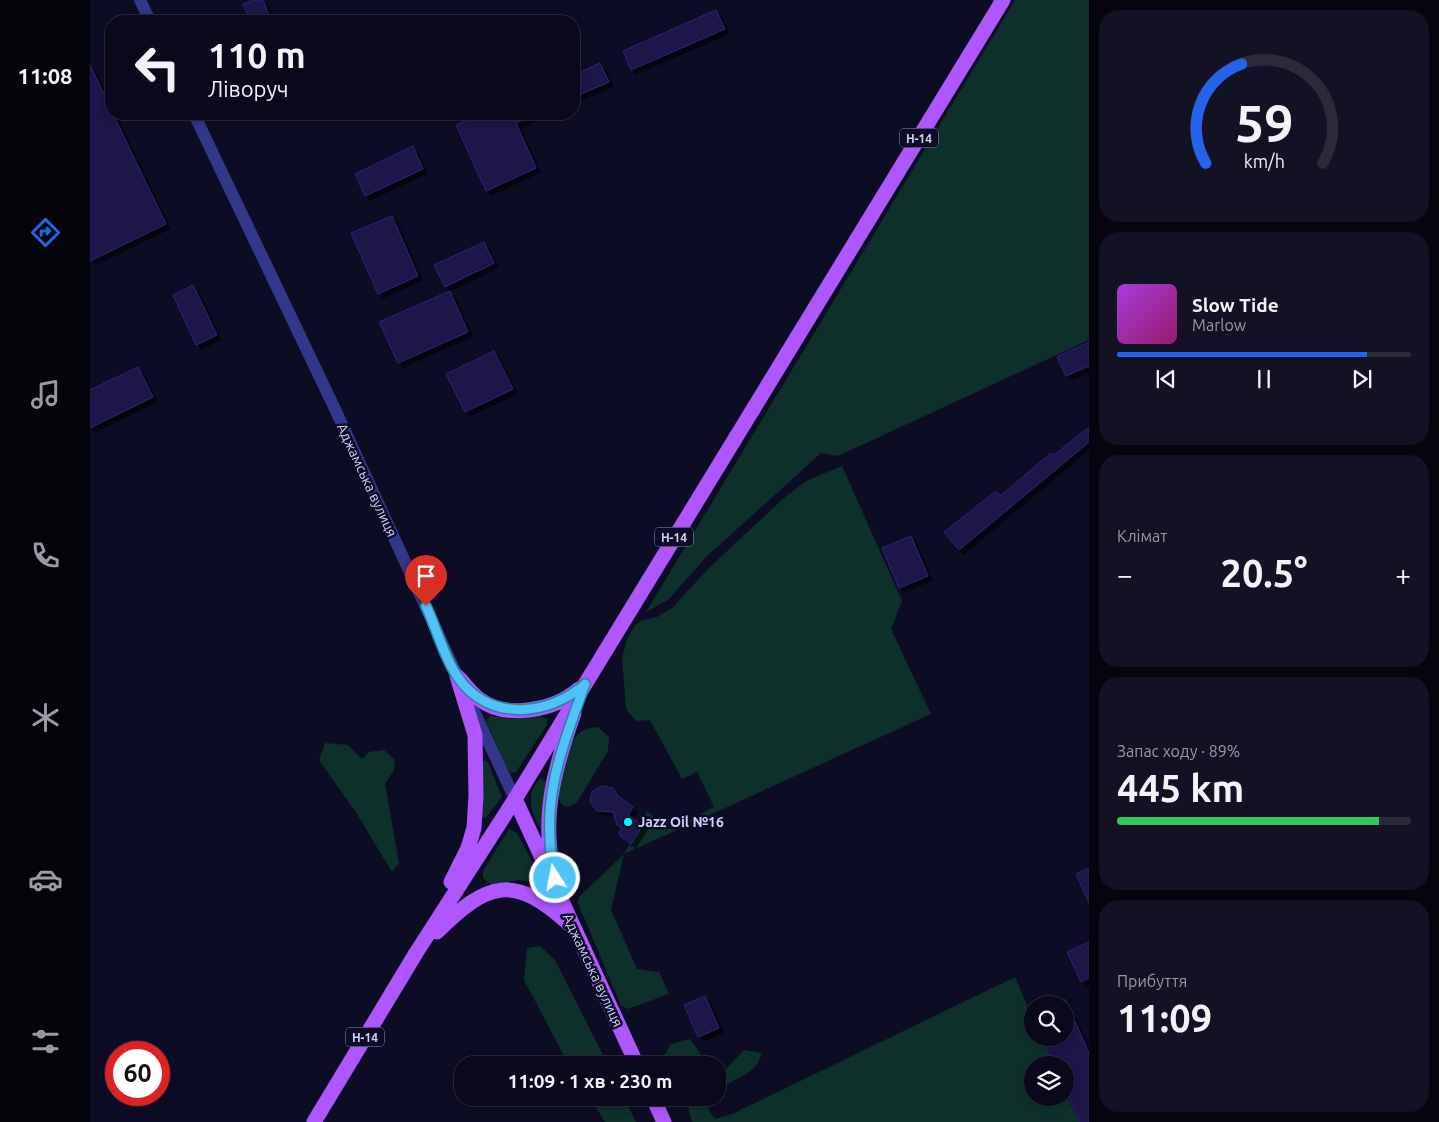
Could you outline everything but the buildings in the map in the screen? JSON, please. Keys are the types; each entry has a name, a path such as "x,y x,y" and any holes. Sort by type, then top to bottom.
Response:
{"main road":[{"name":"Н-14","path":"314,1122 416,953 515,799 1003,0"},
{"path":"457,676 479,700 499,708 513,710 552,705 572,695 585,684"},
{"path":"416,953 459,868 474,828 477,776 475,735 457,676"},
{"path":"559,894 549,846 550,798 556,769 585,684"},
{"name":"Аджамська вулиця","path":"515,799 633,1056"},
{"path":"416,953 462,907 481,896 495,891 522,892 534,897 555,911 574,929"},
{"path":"657,1106 664,1122"}],"street":[{"path":"140,0 147,15"},
{"name":"Аджамська вулиця","path":"197,120 327,392 515,799"}],"green space":[{"path":"1015,0 1089,0 1089,340 838,456 821,453 705,558 668,600 646,612"},
{"path":"842,466 902,601 891,629 931,714 624,854 647,811 670,829 714,807 697,772 682,779 650,720 636,721 626,709 622,658 627,639 635,625 643,620 657,617 672,608 709,568 785,497 808,480"},
{"path":"490,716 513,719 540,716 547,719 547,725 516,772 511,773 507,768 486,721"},
{"path":"598,727 609,737 608,751 577,802 570,806 562,805 559,799 561,776 573,741 581,732 589,728"},
{"path":"325,743 348,745 362,759 369,752 384,750 395,760 394,770 385,784 399,863 392,872 357,814 319,760"},
{"path":"485,760 488,762 502,797 485,819 482,817 482,762"},
{"path":"541,778 546,782 541,829 532,810 531,796"},
{"path":"509,829 517,833 540,876 538,883 519,880 491,885 483,878 483,871"},
{"path":"624,854 611,910 637,969 659,972 669,994 628,1009 621,1006 578,903 579,897"},
{"path":"540,946 555,960 603,1056 564,1056 524,980 527,948"},
{"path":"1015,977 1024,998 1024,1046 1046,1046 1050,1056 1024,1056 1024,1106 1072,1106 1079,1122 692,1122 687,1106 709,1106 708,1109 715,1119 732,1114"},
{"path":"690,1039 702,1056 664,1056 671,1044"},
{"path":"744,1050 762,1053 755,1067 726,1085 726,1069"},
{"path":"595,1106 628,1106 636,1122 605,1122"}],"place":[{"name":"Jazz Oil №16","path":"628,822"}],"route":[{"path":"426,606 457,676 479,700 499,708 513,710 539,708 563,700 585,684 568,729 556,769 550,798 548,832 555,878"}]}
